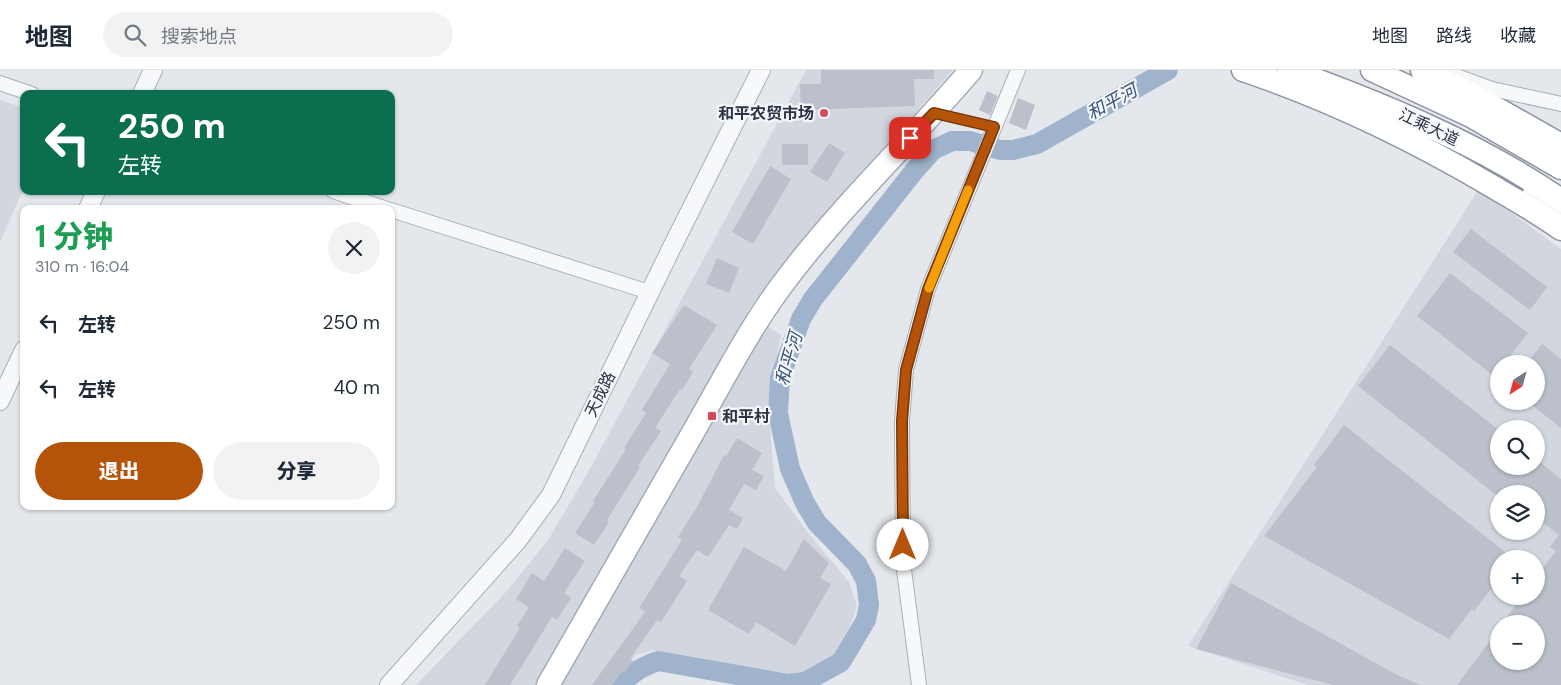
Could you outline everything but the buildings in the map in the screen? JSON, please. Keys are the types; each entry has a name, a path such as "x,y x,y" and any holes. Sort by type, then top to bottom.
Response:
{"main road":[{"path":"548,685 738,354 777,291 879,170 934,113 971,70"},
{"path":"1243,70 1356,115 1449,160 1561,229"},
{"name":"江乘大道","path":"1289,70 1401,113 1520,174 1561,200"},
{"name":"江乘大道","path":"1372,70 1471,116 1561,168"},
{"path":"1422,70 1480,99 1561,145"}],"street":[{"path":"144,90 153,70"},
{"name":"天成路","path":"389,685 518,540 551,495 649,292 761,70"},
{"path":"919,685 903,562 902,421 906,370 928,289 1018,70"},
{"path":"1264,70 1326,92 1436,139 1530,192 1561,214"},
{"path":"1398,70 1541,141 1561,154"},
{"path":"1441,70 1492,89 1561,104"},
{"path":"0,83 20,90"},
{"path":"344,195 375,205"},
{"path":"395,211 649,292"},
{"path":"0,401 20,358"}],"lane":[{"path":"934,113 992,132"}],"shaded area":[{"path":"806,70 953,70 797,246 747,312 781,335 768,404 775,488 809,534 849,582 857,606 843,647 813,674 773,680 654,650 636,655 610,685 416,685 507,591 548,540 586,476"},
{"path":"0,100 20,107 21,195 0,242"},
{"path":"1479,189 1561,249 1561,685 1308,685 1188,646"}],"waterway":[{"name":"和平河","path":"621,685 638,670 658,661 788,684 805,682 841,662 866,620 869,605 866,581 857,564 817,523 805,503 790,469 778,413 780,378 801,319 813,299 933,150 952,141 970,141 1000,150 1013,150 1037,144 1168,70"}],"slow traffic":[{"path":"929,288 968,190"}],"place":[{"name":"和平农贸市场","path":"824,113"},
{"name":"和平村","path":"712,416"}],"route":[{"path":"903,545 902,421 906,370 928,289 994,127 934,113 910,138"}]}
